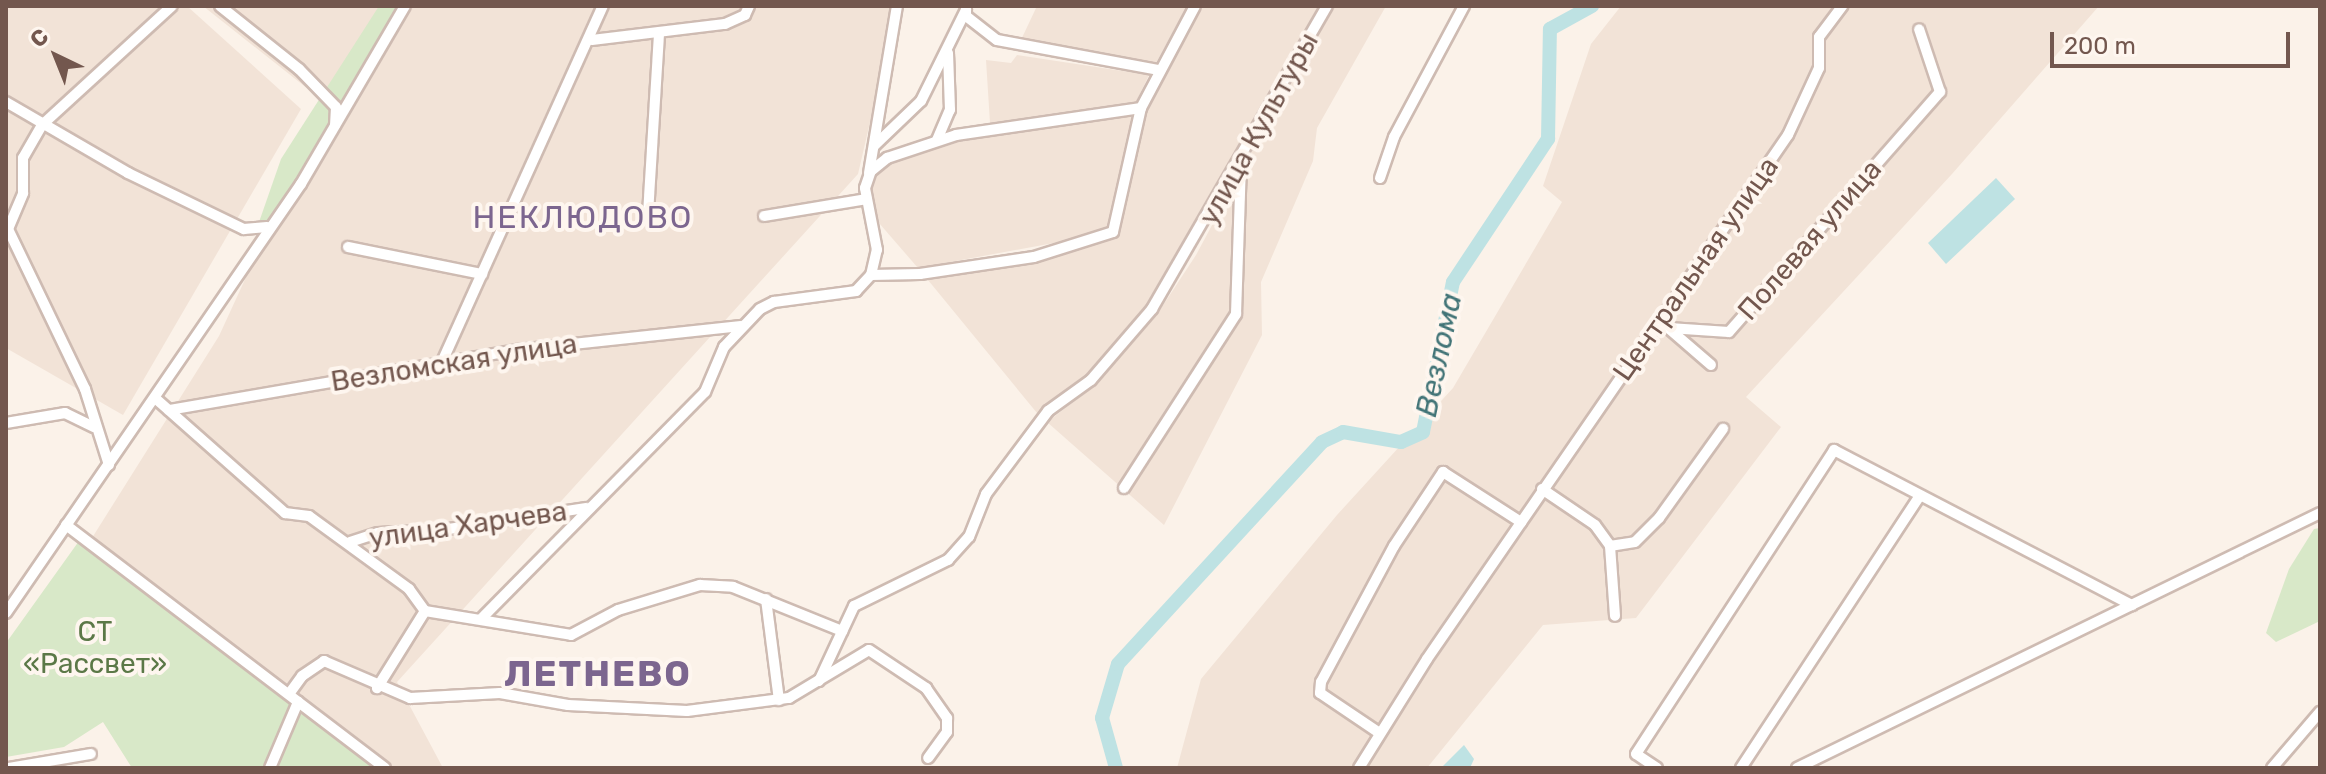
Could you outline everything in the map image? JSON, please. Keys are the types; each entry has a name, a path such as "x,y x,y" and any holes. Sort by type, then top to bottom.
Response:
{"street":[{"path":"109,465 80,377 9,238 23,193 23,158 42,125 172,6"},
{"path":"220,6 299,69 336,107 334,131"},
{"path":"442,362 592,40 603,6"},
{"path":"592,40 725,24 745,15 749,6"},
{"path":"483,617 586,508 705,392 724,347 741,326 774,302 856,291 871,275 877,250 867,199 868,179 897,6"},
{"path":"871,275 920,274 1034,257 1113,232 1141,108 1195,6"},
{"name":"улица Культуры","path":"819,681 854,606 948,560 969,537 986,494 1048,411 1091,380 1152,309 1190,252 1327,6"},
{"path":"1380,178 1394,137 1464,6"},
{"name":"Центральная улица","path":"1359,768 1378,732 1542,489 1663,326 1788,135 1819,68 1819,37 1842,6"},
{"path":"6,613 43,548 66,525 109,465 334,131 403,7"},
{"path":"874,146 921,101 966,8"},
{"path":"966,8 966,16 997,40 1159,70"},
{"name":"Полевая улица","path":"1663,326 1729,332 1940,92 1919,29"},
{"path":"648,214 659,32"},
{"path":"937,140 950,110 948,50"},
{"path":"6,102 42,125 244,229 267,227"},
{"path":"868,179 887,158 937,140 1141,108"},
{"path":"1124,488 1236,314 1241,161"},
{"path":"764,216 867,199"},
{"path":"348,247 482,274"},
{"name":"Везломская улица","path":"169,410 442,362 741,326"},
{"path":"1663,326 1711,365"},
{"path":"155,398 285,513 309,516 350,542 409,589 425,611 483,617 526,631 571,635 618,610 700,585 733,587 842,631"},
{"path":"6,423 65,413 94,427"},
{"path":"1610,546 1635,542 1659,518 1723,429"},
{"path":"1657,768 1636,754 1834,450 2132,605"},
{"path":"1378,732 1320,693 1321,682 1394,546 1443,472 1521,522"},
{"path":"1542,489 1595,525 1610,546 1615,616"},
{"path":"1741,768 1920,496"},
{"name":"улица Харчева","path":"350,542 378,533 442,530 586,508"},
{"path":"1797,768 2320,513"},
{"path":"66,525 385,768"},
{"path":"766,599 779,700"},
{"path":"377,688 425,611"},
{"path":"837,643 850,661"},
{"path":"270,768 302,676 324,661 377,688 410,698 500,693 663,712 779,700 819,681 869,650 926,688 947,718 947,732 928,758"},
{"path":"2272,768 2320,712"},
{"path":"8,768 91,754"}],"shaded area":[{"path":"6,6 187,6 301,109 123,415 6,348"},
{"name":"НЕКЛЮДОВО","path":"203,6 897,6 858,174 397,682 443,768 325,768 41,619 219,336 306,147 332,108"},
{"path":"1037,6 1187,6 1156,63 1020,42"},
{"path":"1203,6 1320,6 1147,305 1086,375 1037,413 928,280 1036,263 1119,236 1147,110"},
{"path":"1330,6 1386,6 1317,128 1313,161 1261,282 1262,335 1164,525 1047,422 1096,385 1158,313 1196,255"},
{"path":"1621,6 2099,6 1952,174 1746,397 1781,427 1636,618 1543,625 1427,768 1177,768 1201,679 1337,515 1453,388 1562,202 1543,186 1591,44"},
{"path":"1017,55 1149,75 1136,102 990,123 986,60 1011,63"},
{"path":"1132,116 1113,232 918,268 879,223 872,189 877,175 890,164 958,142"}],"green space":[{"path":"379,6 401,6 291,192 267,227 258,225 281,159"},
{"path":"2320,528 2320,621 2276,642 2266,633 2289,569 2314,529"},
{"name":"СТ «Рассвет»","path":"79,541 376,768 132,768 103,722 64,747 6,757 6,643"}],"water":[{"path":"1996,178 2015,199 1946,264 1928,243"},
{"path":"1464,745 1474,759 1470,768 1441,768"}],"waterway":[{"name":"Везлома","path":"1116,768 1102,718 1118,664 1322,442 1343,432 1401,442 1423,432 1453,282 1548,139 1550,29 1592,6"}],"district":[{"name":"НЕКЛЮДОВО","path":"583,217"},
{"name":"ЛЕТНЕВО","path":"598,674"}]}
